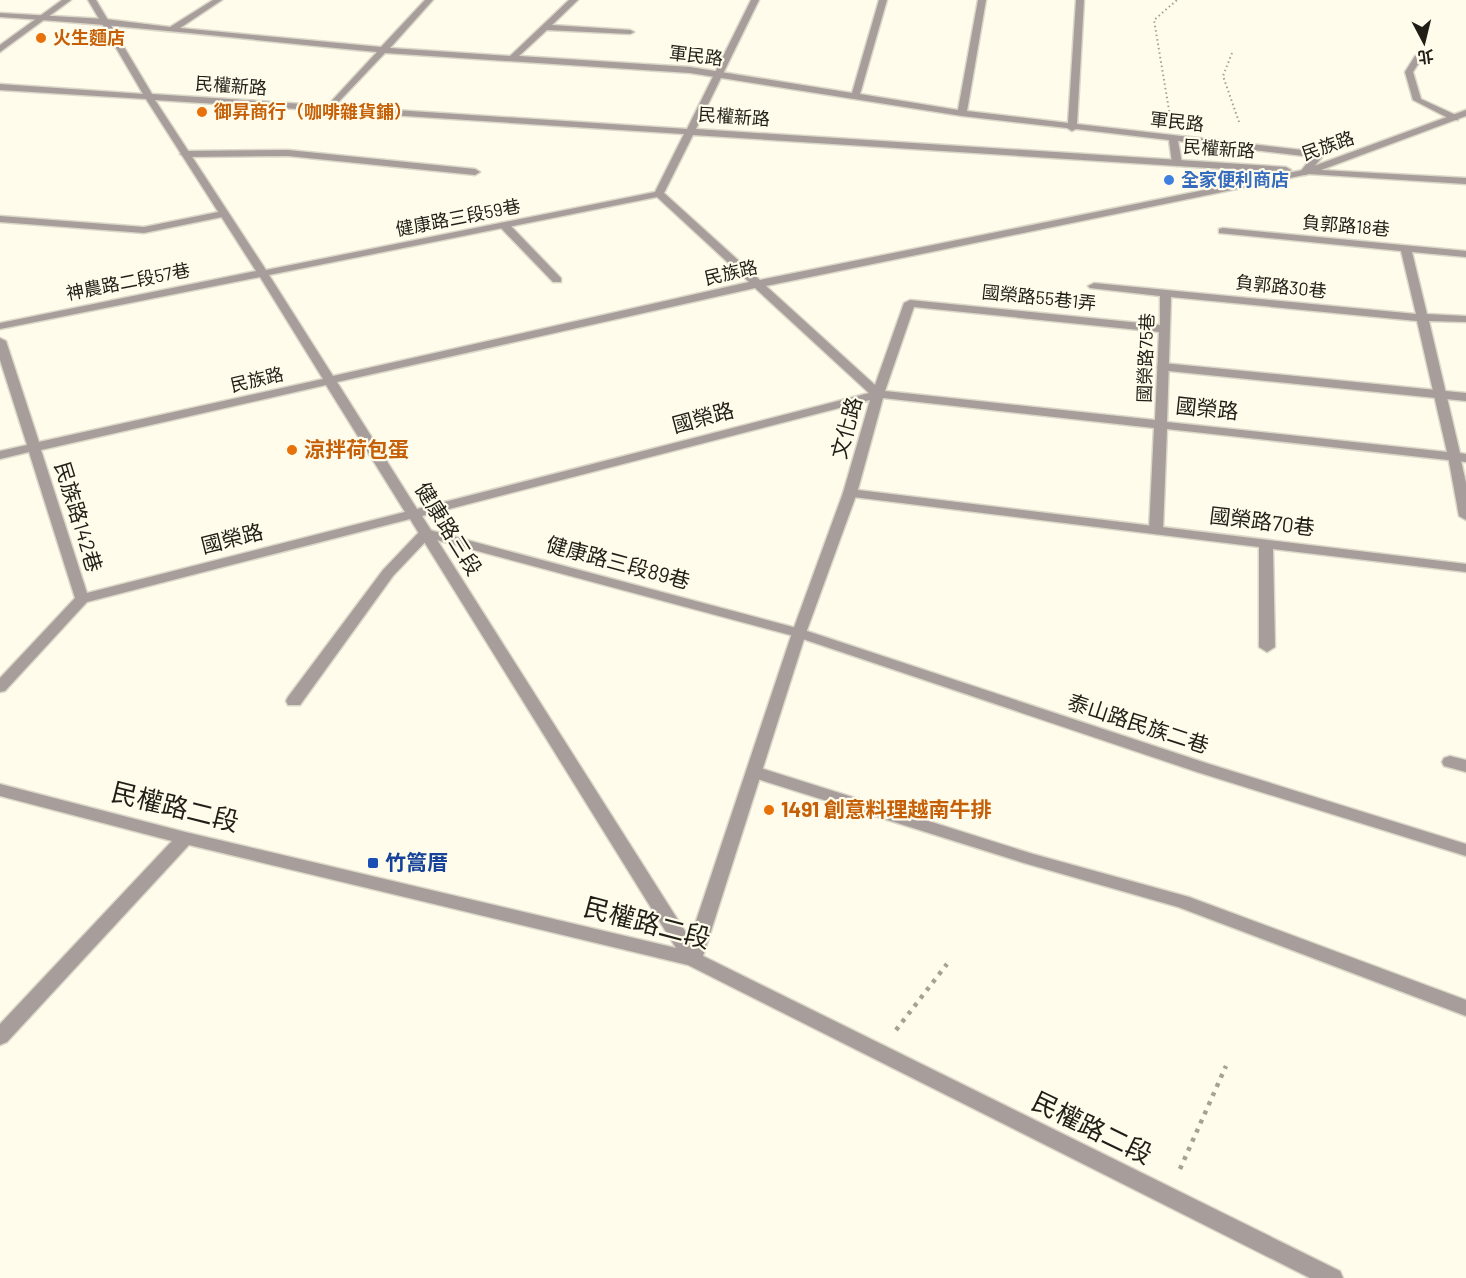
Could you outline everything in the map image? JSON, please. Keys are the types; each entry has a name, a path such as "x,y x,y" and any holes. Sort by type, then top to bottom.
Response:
{"street":[{"path":"0,49 67,0"},
{"name":"健康路三段","path":"92,0 149,97 263,273 693,959"},
{"path":"172,29 219,0"},
{"path":"329,109 429,0"},
{"path":"511,59 574,0"},
{"path":"659,194 755,0"},
{"path":"855,97 883,0"},
{"path":"962,113 982,0"},
{"path":"1072,128 1080,0"},
{"name":"軍民路","path":"0,15 105,21 383,50 690,70 855,97 1072,128 1319,155 1305,172"},
{"path":"544,27 630,32"},
{"path":"1418,58 1409,72 1417,100 1460,116"},
{"name":"民權新路","path":"0,87 1466,181"},
{"name":"民族路","path":"0,455 757,284 1305,172 1460,116"},
{"path":"1173,138 1178,163"},
{"path":"185,154 288,153 475,172"},
{"name":"健康路三段59巷","path":"263,273 659,194"},
{"name":"文化路","path":"659,194 878,394 850,492 799,633 693,959"},
{"path":"0,219 144,230 223,214"},
{"path":"504,225 557,280"},
{"name":"負郭路18巷","path":"1223,231 1466,254"},
{"path":"1406,248 1441,394 1460,457 1466,516"},
{"name":"神農路二段57巷","path":"0,327 263,273"},
{"name":"負郭路30巷","path":"1094,286 1466,320"},
{"name":"國榮路75巷","path":"1162,425 1165,293"},
{"name":"國榮路55巷1弄","path":"878,394 910,303 1164,329"},
{"name":"民族路142巷","path":"0,341 82,599"},
{"path":"1163,367 1466,397"},
{"name":"國榮路","path":"82,599 878,394 1460,457"},
{"path":"1156,530 1162,425"},
{"name":"國榮路70巷","path":"850,492 1466,568"},
{"path":"294,701 388,573 426,532"},
{"name":"健康路三段89巷","path":"426,532 799,633"},
{"path":"1266,543 1267,647"},
{"path":"0,687 82,599"},
{"name":"泰山路民族二巷","path":"799,633 1203,768 1466,850"},
{"path":"754,772 1030,859 1183,902 1466,1008"},
{"name":"民權路二段","path":"0,790 185,838 693,959 1332,1278"},
{"path":"0,1038 185,838"}],"path":[{"path":"1173,138 1154,20 1177,0"},
{"path":"1232,53 1223,76 1239,124 1261,148"},
{"path":"879,1052 947,964"},
{"path":"1168,1196 1226,1066"}],"place":[{"name":"火生麵店","path":"41,38"},
{"name":"御昇商行（咖啡雜貨鋪）","path":"202,112"},
{"name":"全家便利商店","path":"1169,180"},
{"name":"涼拌荷包蛋","path":"292,450"},
{"name":"1491 創意料理越南牛排","path":"769,810"},
{"name":"竹篙厝","path":"373,863"}]}
